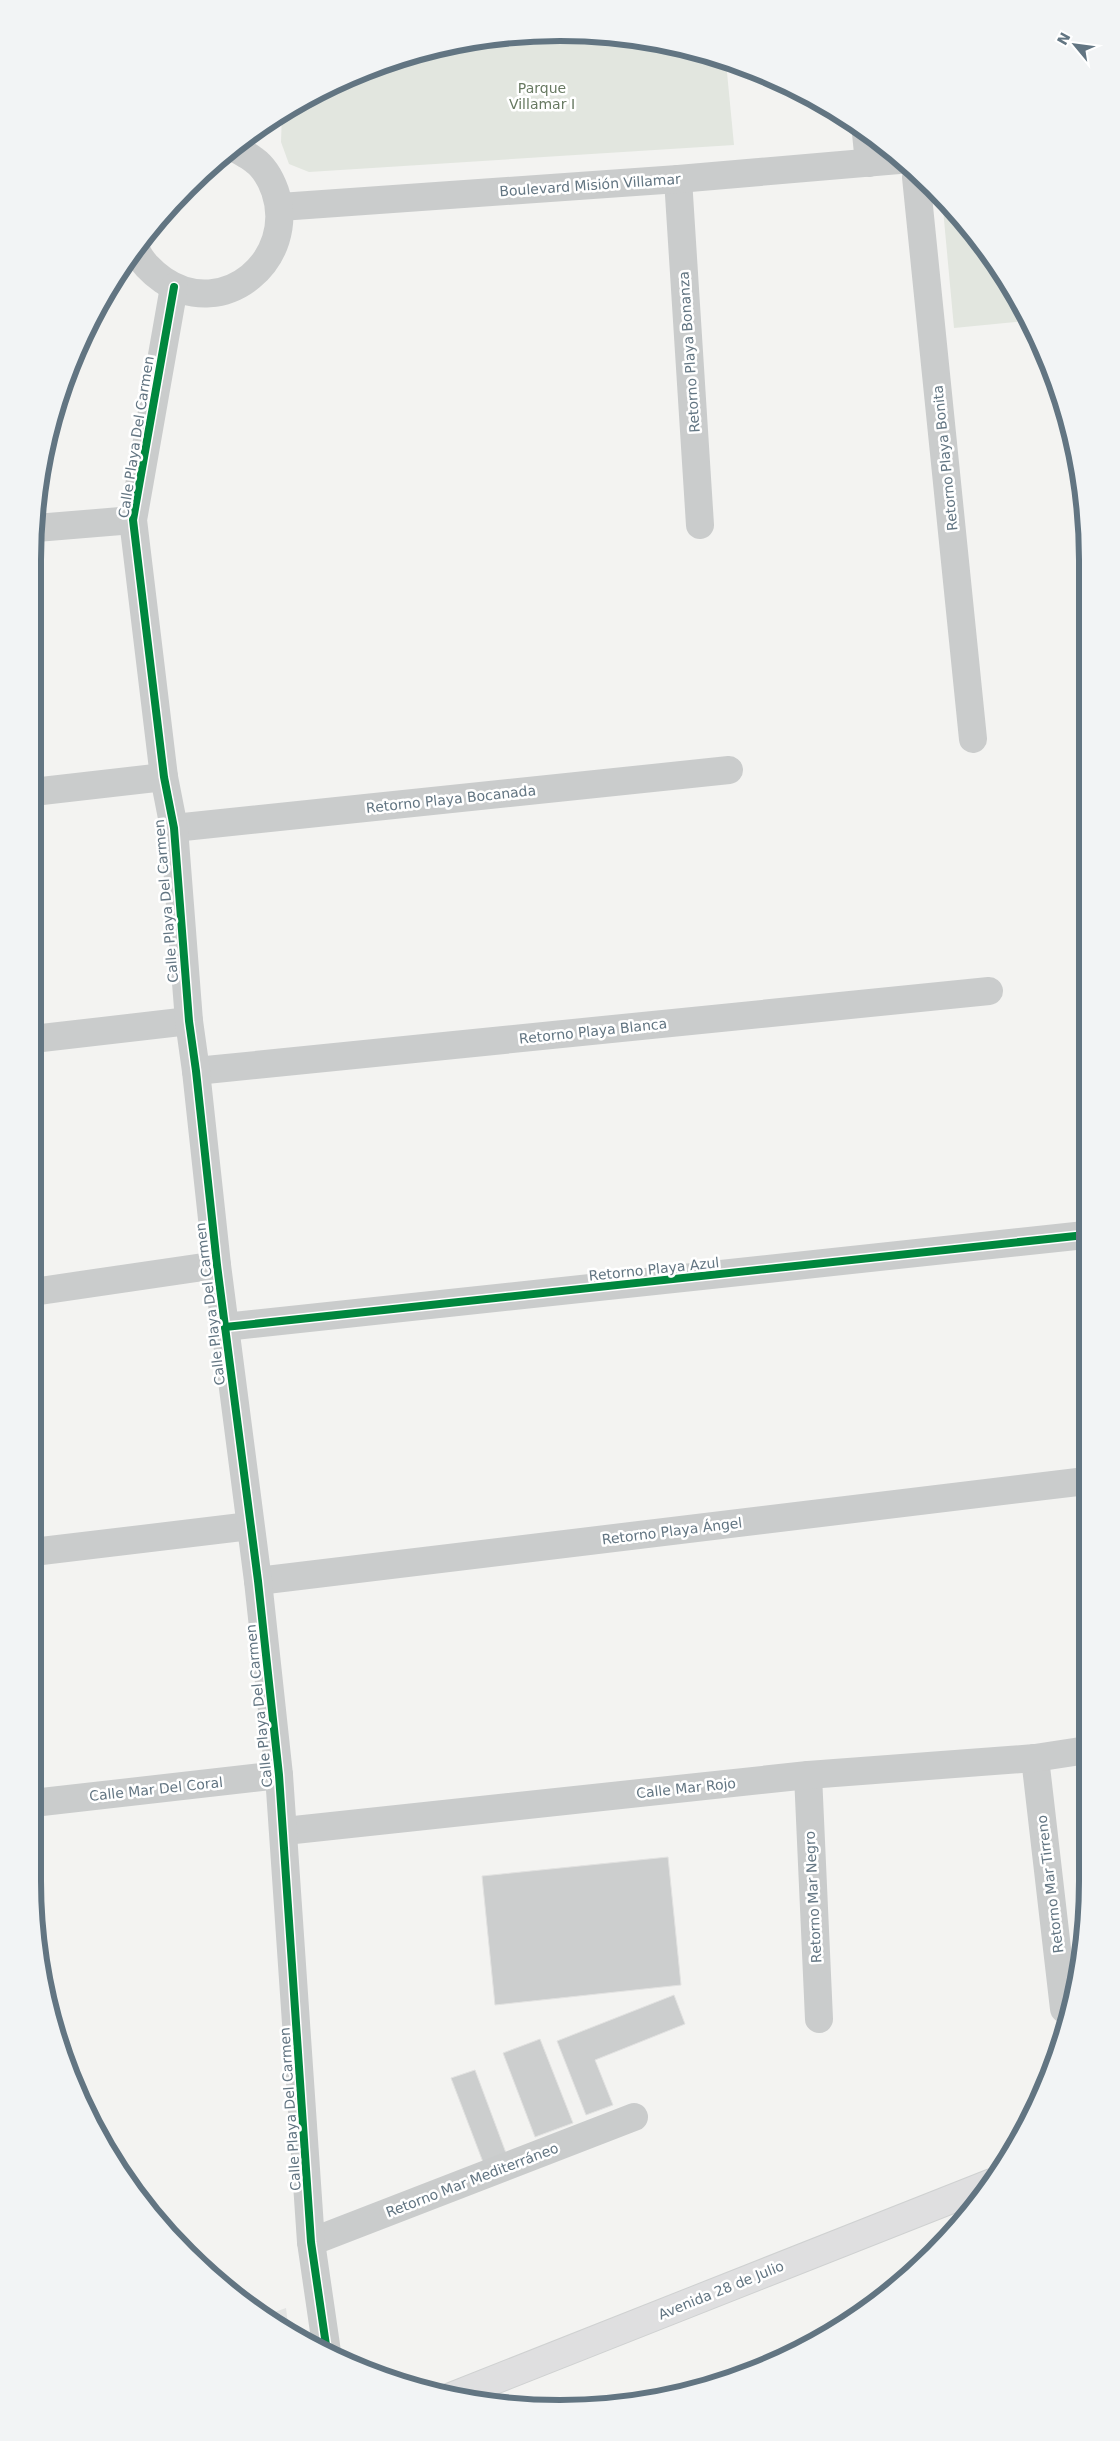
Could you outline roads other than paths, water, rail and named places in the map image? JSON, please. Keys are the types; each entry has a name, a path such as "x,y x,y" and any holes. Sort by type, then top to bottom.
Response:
{"main road":[{"name":"Avenida 28 de Julio","path":"466,2391 978,2189"}],"street":[{"path":"867,142 869,163"},
{"path":"140,256 153,272 174,287 200,294 226,290 250,278 269,259 279,234 280,207 272,182 256,160 240,151"},
{"name":"Boulevard Misión Villamar","path":"280,207 678,179 891,161"},
{"name":"Retorno Playa Bonanza","path":"678,179 700,525"},
{"name":"Retorno Playa Bonita","path":"917,183 973,739"},
{"name":"Calle Playa Del Carmen","path":"174,287 133,520 164,778 174,828 189,1021 217,1265 258,1581 285,1831 311,2242 326,2343"},
{"path":"42,528 133,520"},
{"name":"Retorno Playa Bocanada","path":"174,828 729,770"},
{"path":"41,791 164,778"},
{"name":"Retorno Playa Blanca","path":"196,1071 989,991"},
{"path":"41,1038 189,1021"},
{"name":"Retorno Playa Azul","path":"225,1327 1079,1237"},
{"path":"41,1291 217,1265"},
{"name":"Retorno Playa Ángel","path":"258,1581 1079,1482"},
{"path":"41,1551 250,1526"},
{"name":"Calle Mar Rojo","path":"285,1831 808,1775 1035,1758 1079,1751"},
{"name":"Retorno Mar Tirreno","path":"1035,1758 1064,2005"},
{"name":"Calle Mar Del Coral","path":"41,1803 279,1775"},
{"name":"Retorno Mar Negro","path":"808,1775 819,2019"},
{"name":"Retorno Mar Mediterráneo","path":"311,2242 634,2117"}],"park label":[{"name":"Parque Villamar I","path":"542,96"}]}
